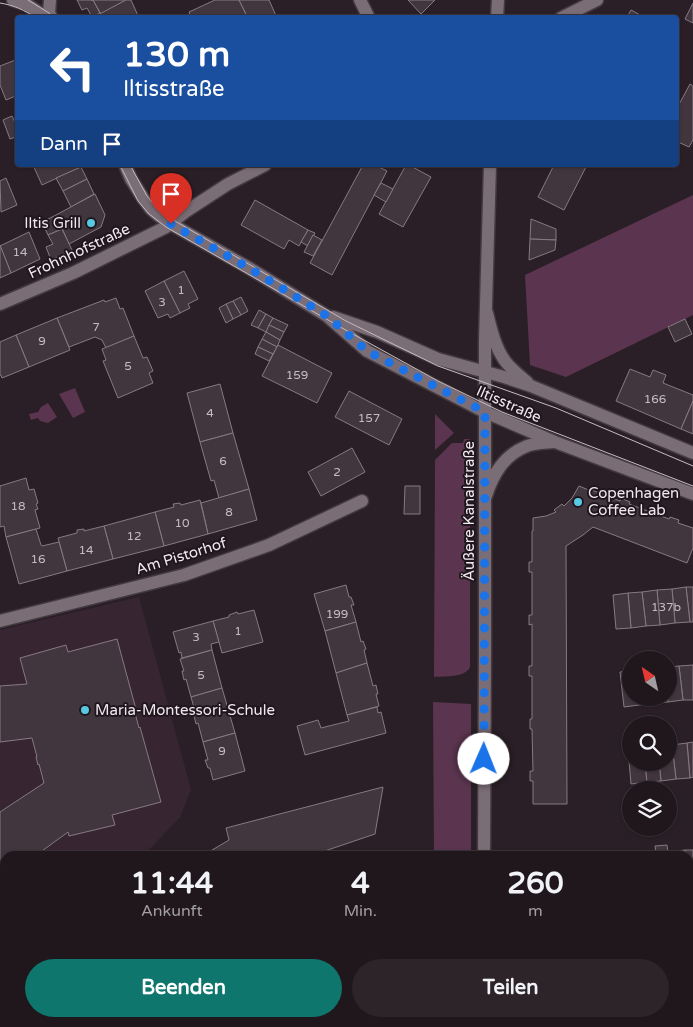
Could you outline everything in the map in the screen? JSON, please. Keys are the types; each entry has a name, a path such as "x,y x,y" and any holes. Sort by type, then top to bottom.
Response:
{"street":[{"path":"13,0 26,4 42,15"},
{"path":"50,0 50,15"},
{"path":"360,0 368,15"},
{"path":"498,0 498,15"},
{"path":"567,15 597,0"},
{"name":"Iltisstraße","path":"126,167 151,209 171,224 249,268 327,316 367,351 485,412 555,442 693,494"},
{"name":"Frohnhofstraße","path":"0,304 73,273 159,231 228,184 261,167"},
{"name":"Äußere Kanalstraße","path":"484,851 485,372 490,167"},
{"path":"486,307 494,340 504,360 512,370 531,386"},
{"name":"Iltisstraße","path":"327,316 377,332 438,359 531,386 693,453"},
{"path":"485,499 491,481 498,469 510,456 528,446 555,442"},
{"name":"Am Pistorhof","path":"1,618 184,575 269,545 362,501"}],"shaded area":[{"path":"693,195 693,315 566,377 530,365 525,275"},
{"path":"75,388 85,412 73,418 59,394"},
{"path":"48,403 57,417 48,423 40,421 38,418 31,420 29,414 38,412 41,407"},
{"path":"435,414 454,433 435,450"},
{"path":"464,439 470,439 470,667 459,675 434,677 435,460 452,443 463,443"},
{"name":"Maria-Montessori-Schule","path":"139,597 191,790 180,817 148,851 0,851 0,630"},
{"path":"433,702 471,704 471,851 434,851"}],"building":[{"path":"77,0 93,0 100,13 91,15 87,8 82,10"},
{"path":"93,0 126,0 101,14"},
{"path":"126,0 131,0 138,15 98,15"},
{"path":"215,0 239,0 246,15 190,15 189,12"},
{"path":"239,0 269,0 276,15 246,15"},
{"path":"408,0 435,0 421,14"},
{"path":"693,3 693,23 685,19"},
{"path":"631,10 640,15 628,15"},
{"path":"15,60 15,96 6,100 0,85 0,66"},
{"path":"690,84 693,86 693,140 689,147 679,142 679,104"},
{"path":"12,116 15,122 15,137 10,139 3,120"},
{"path":"34,167 81,167 42,185"},
{"path":"81,167 87,179 63,191 56,178"},
{"path":"362,167 379,167 387,171 332,275 310,263"},
{"path":"405,167 413,167 431,177 403,227 379,214"},
{"path":"553,167 586,167 564,210 538,197"},
{"path":"6,178 17,205 1,212 0,181"},
{"path":"87,179 94,194 71,207 63,191"},
{"path":"381,183 393,189 386,202 374,195"},
{"path":"95,194 105,215 101,227 69,244 56,215"},
{"path":"255,200 308,230 299,246 289,240 284,249 241,225"},
{"path":"56,215 62,229 48,235 42,222"},
{"path":"531,219 556,229 556,240 530,239"},
{"path":"62,229 72,250 51,260 46,247 53,244 48,235"},
{"path":"308,230 315,233 308,246 301,242"},
{"path":"29,232 40,259 11,273 0,246"},
{"path":"313,235 322,240 313,256 304,252"},
{"path":"530,239 556,240 555,250 529,260"},
{"path":"0,245 11,273 0,278"},
{"path":"184,271 198,299 188,304 190,308 180,313 164,281"},
{"path":"164,281 180,313 170,318 168,314 158,318 145,291"},
{"path":"241,297 248,311 241,315 233,301"},
{"path":"116,298 120,309 123,308 134,336 106,348 102,340 95,337 69,347 57,318 104,300 105,302"},
{"path":"233,301 241,315 233,319 226,304"},
{"path":"226,304 233,319 226,323 219,308"},
{"path":"259,310 266,314 258,328 251,325"},
{"path":"266,314 273,318 266,332 258,328"},
{"path":"57,318 70,350 29,367 16,335"},
{"path":"273,318 288,325 284,332 269,325"},
{"path":"685,319 692,334 675,342 668,327"},
{"path":"269,325 284,332 280,340 266,332"},
{"path":"266,332 280,340 277,347 262,339"},
{"path":"16,335 29,367 2,378 0,375 0,342"},
{"path":"134,336 143,358 147,357 153,371 149,373 153,383 118,398 103,361 106,360 102,349"},
{"path":"262,339 277,347 273,354 258,347"},
{"path":"278,345 332,373 317,403 262,376"},
{"path":"258,347 273,354 269,361 255,354"},
{"path":"630,369 650,377 653,370 666,375 663,383 693,395 693,401 681,429 616,401"},
{"path":"220,384 233,433 200,442 187,393"},
{"path":"349,391 402,419 389,445 335,417"},
{"path":"693,401 693,434 681,429"},
{"path":"233,433 249,489 219,498 214,480 211,481 200,442"},
{"path":"352,448 365,472 321,496 308,472"},
{"path":"26,478 29,490 34,489 38,503 36,504 38,509 35,510 40,528 6,537 4,526 0,527 0,486"},
{"path":"405,486 420,486 420,514 404,514"},
{"path":"579,486 620,501 621,498 630,502 629,504 669,519 670,517 679,520 678,523 693,528 693,548 687,563 593,527 566,546 567,804 533,804 533,781 530,781 530,771 533,771 532,729 530,729 530,719 532,719 532,676 529,676 529,666 532,666 532,624 529,625 529,615 532,615 532,572 529,572 529,562 532,562 533,518 556,512 554,510 562,504 564,506 572,498"},
{"path":"249,489 257,520 208,534 201,503"},
{"path":"200,500 208,534 164,546 155,512 174,507 173,504 180,503 181,505"},
{"path":"155,512 164,546 113,559 104,526"},
{"path":"104,526 113,559 67,571 58,538 77,533 77,530 84,529 84,531"},
{"path":"36,529 42,546 59,542 67,571 19,584 6,537"},
{"path":"346,585 349,597 351,597 354,605 351,605 356,622 325,631 314,594"},
{"path":"686,587 693,587 693,622 690,622"},
{"path":"686,587 690,622 675,623 672,589"},
{"path":"672,589 675,623 660,625 657,590"},
{"path":"657,590 660,625 646,626 642,592"},
{"path":"642,592 646,626 631,628 628,593"},
{"path":"628,593 631,628 616,629 613,595"},
{"path":"254,610 263,642 222,653 213,621 229,617 229,615 237,612 238,614"},
{"path":"213,621 219,642 211,644 212,650 182,658 173,632"},
{"path":"356,622 361,642 363,641 366,649 364,650 367,663 336,673 325,631"},
{"path":"117,639 137,713 135,713 139,728 161,802 112,815 115,825 69,836 68,832 42,851 0,851 0,812 44,783 32,738 0,742 0,686 27,684 20,658 66,645 68,652"},
{"path":"212,650 222,688 191,697 186,679 184,680 182,671 184,671 180,659"},
{"path":"367,663 373,686 376,685 379,706 347,715 336,673"},
{"path":"693,665 693,700 683,700 679,666"},
{"path":"678,666 683,700 678,701"},
{"path":"620,672 622,672 622,690"},
{"path":"222,688 235,733 203,742 198,723 196,724 194,716 196,715 191,697"},
{"path":"377,707 378,713 381,712 386,733 305,755 297,726 318,720 321,728 349,721 347,715"},
{"path":"235,733 245,771 213,780 210,768 208,768 205,760 208,760 203,742"},
{"path":"693,742 693,777 690,778 687,743"},
{"path":"687,743 690,778 676,779 677,744"},
{"path":"630,771 646,771 647,781 631,781"},
{"path":"646,771 660,771 661,781 647,781"},
{"path":"660,771 675,771 676,779 661,781"},
{"path":"383,787 375,834 325,851 210,851 229,840 226,828"},
{"path":"667,845 668,851 656,851 655,846"}],"tram line":[{"path":"28,0 51,15"},
{"path":"0,3 19,8 31,15"},
{"path":"121,167 138,201 149,214 166,227 342,328 438,381 502,412 693,486"},
{"path":"131,167 147,196 155,206 175,221 346,321 438,366 556,408 693,466"}],"place":[{"name":"Iltis Grill","path":"91,223"},
{"name":"Copenhagen Coffee Lab","path":"578,502"},
{"name":"Maria-Montessori-Schule","path":"85,710"}],"route":[{"path":"171,224 249,268 327,316 367,351 485,412 484,759"}]}
